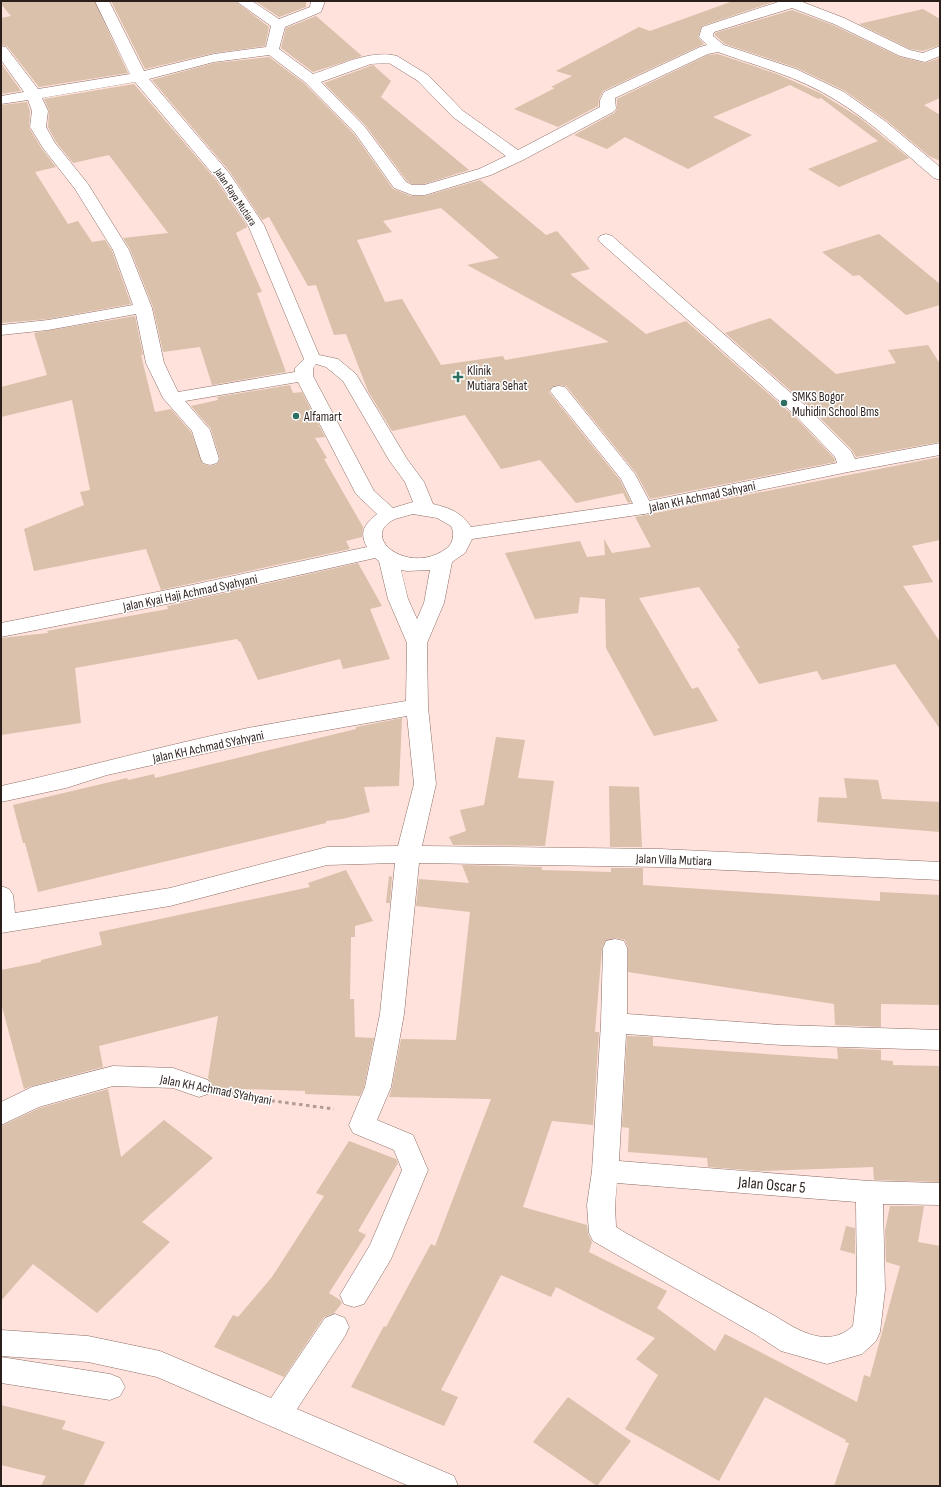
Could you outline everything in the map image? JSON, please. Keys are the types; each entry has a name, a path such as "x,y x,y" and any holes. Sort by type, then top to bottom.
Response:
{"street":[{"name":"Jalan Raya Mutiara","path":"102,1 139,77 223,176 256,225 312,358"},
{"path":"243,1 278,25"},
{"path":"278,25 316,9 318,1"},
{"path":"940,50 925,58 905,53 839,21 790,2 707,30 706,37 719,48 791,72 839,95 880,124 940,175"},
{"path":"272,50 278,25"},
{"path":"1,100 139,77 214,58 272,50 311,80 360,130 400,185 406,189 415,191 440,186 485,172 518,157 608,109 608,95 704,50 719,48"},
{"path":"1,50 34,95 40,111 38,127 48,145 82,187 120,250 143,308 155,363 172,398 201,430 210,459"},
{"path":"311,80 369,60 392,59 423,78 458,114 518,157"},
{"path":"606,238 802,412 844,455 848,466"},
{"path":"1,330 48,325 143,308"},
{"path":"389,514 366,494 304,376 304,368 312,358 332,363 350,378 398,460 414,482 424,508"},
{"path":"172,398 304,376"},
{"name":"Jalan KH Achmad Sahyani","path":"463,534 644,508 848,466 940,449"},
{"path":"424,508 439,511 451,517 460,525 463,534 462,544 454,553 443,560 429,564 401,564 384,555 373,544 372,536 374,528 380,520 389,514 400,510 424,508"},
{"path":"384,555 398,599 417,643"},
{"name":"Jalan Kyai Haji Achmad Syahyani","path":"1,630 384,555"},
{"path":"354,1295 381,1251 415,1170 404,1143 362,1124 378,1087 392,1014 408,854 425,784 417,707 417,643 434,603 438,578 443,560"},
{"name":"Jalan KH Achmad SYahyani","path":"1,794 66,780 105,768 248,736 417,707"},
{"path":"1,895 3,923 170,897 328,856 408,854"},
{"name":"Jalan Villa Mutiara","path":"408,854 660,858 940,871"},
{"path":"615,948 614,1023 605,1171 601,1205 603,1233 765,1325 791,1342 827,1351 852,1345 866,1332 871,1290 869,1192"},
{"path":"614,1023 781,1035 940,1040"},
{"name":"Jalan KH Achmad SYahyani","path":"1,1114 32,1098 113,1076 173,1078 199,1087"},
{"name":"Jalan Oscar 5","path":"605,1171 869,1192 940,1194"},
{"path":"277,1414 335,1327"},
{"path":"1,1343 88,1349 160,1364 443,1486"},
{"path":"1,1370 110,1387"}],"lane":[{"path":"559,391 629,478 644,508"}],"path":[{"name":"Jalan KH Achmad SYahyani","path":"199,1087 266,1100 335,1109 362,1124"}],"building":[{"path":"1,1 94,1 128,73 39,87 7,46 1,45 1,18 11,16 1,4"},
{"path":"111,1 235,1 269,27 265,46 214,53 145,69"},
{"path":"255,1 306,1 306,7 279,17"},
{"path":"733,1 776,1 702,26 698,37 704,44 603,91 599,99 598,106 558,127 514,109 555,88 551,87 572,76 556,71 639,27 650,31"},
{"path":"923,9 940,19 940,45 923,51 910,49 859,24"},
{"path":"792,10 833,25 900,57 925,63 940,58 940,98 924,105 940,115 940,161 929,156 886,120 845,91 797,68 725,44 715,35 715,33"},
{"path":"316,16 362,56 313,72 281,48 286,28"},
{"path":"718,54 777,74 820,93 860,118 909,158 839,187 808,169 878,141 821,98 818,99 790,85 713,117 752,135 688,169 625,137 607,149 574,135 614,113 617,109 617,99 708,55"},
{"path":"269,57 305,84 354,134 393,189 411,196 425,196 480,180 546,235 557,231 590,269 570,274 646,334 686,321 795,417 834,458 835,462 650,499 636,473 566,386 553,386 549,392 620,480 631,502 628,503 623,493 576,503 540,460 501,469 465,415 392,431 368,391 346,334 334,335 316,285 308,286 269,217 262,220 230,172 152,80 214,63","holes":["441,208 499,258 467,265 609,342 505,360 503,356 441,365 402,299 385,302 357,240 392,232 383,221"]},
{"path":"1,63 21,91 1,94"},
{"path":"373,65 391,81 381,97 469,170 424,184 412,184 407,181 366,126 324,83"},
{"path":"134,84 216,180 247,226 236,233 262,292 257,293 286,372 212,385 200,347 163,352 153,307 130,249 123,238 168,233 109,155 73,163 56,142 48,127 49,111 44,99"},
{"path":"27,102 30,111 29,128 42,149 56,167 35,172 68,224 78,221 92,242 105,240 112,251 131,304 48,319 1,323 1,105"},
{"path":"879,234 940,284 940,305 906,315 859,275 853,276 822,252"},
{"path":"135,316 143,355 141,355 155,412 171,409 191,432 203,464 210,466 217,464 220,459 211,429 191,406 218,400 217,397 290,385 293,393 302,392 325,437 315,438 327,458 324,459 363,527 362,537 346,541 350,549 161,590 146,549 34,571 24,529 84,505 80,492 90,490 72,400 1,417 1,387 47,375 34,333"},
{"path":"770,318 836,374 896,363 888,350 928,345 940,364 940,442 856,457 852,450 809,407 725,333"},
{"path":"940,457 940,540 912,546 933,582 903,586 940,642 940,729 895,664 822,680 817,671 759,684 737,649 740,648 699,587 639,598 692,689 698,687 718,721 654,736 606,648 605,599 580,597 578,613 535,619 505,553 580,541 587,557 605,555 604,539 612,553 651,547 635,517"},
{"path":"358,563 382,606 370,609 390,659 343,669 340,659 258,680 240,641 239,642 237,639 75,668 81,723 1,735 1,638 48,633 47,631 168,609 167,606"},
{"path":"402,718 399,786 364,787 370,812 342,819 326,821 326,823 38,892 13,805 127,778 128,780 154,774 155,778 356,729 356,727"},
{"path":"496,737 525,740 518,778 554,781 545,846 453,845 449,837 466,831 460,810 484,805"},
{"path":"844,778 878,780 882,799 940,802 940,832 817,822 819,797 847,798"},
{"path":"609,786 639,787 642,847 610,847"},
{"path":"462,865 542,867 542,870 611,872 611,868 643,868 643,885 880,901 880,892 940,895 940,1005 881,1004 881,1027 835,1025 834,1004 628,972 628,948 625,940 615,938 606,940 602,948 595,1032 599,1032 593,1125 552,1121 523,1207 587,1225 588,1234 592,1242 589,1252 667,1291 657,1308 715,1351 725,1334 857,1402 864,1375 870,1377 900,1266 886,1262 885,1230 890,1206 924,1206 918,1242 940,1246 940,1486 834,1486 849,1443 765,1397 719,1481 625,1429 658,1375 636,1359 655,1338 556,1287 551,1297 501,1275 441,1390 458,1397 444,1426 351,1387 384,1326 386,1327 431,1244 435,1246 491,1099 389,1097 401,1039 456,1040 470,912 416,906 419,879 469,883"},
{"path":"346,870 373,921 355,926 355,937 351,937 350,999 354,999 355,1037 374,1038 364,1087 360,1096 305,1094 305,1091 213,1088 208,1078 218,1016 99,1046 103,1067 24,1089 1,1003 1,970 41,962 41,960 102,945 99,932 310,887 308,883"},
{"path":"389,876 392,877 390,903 386,903"},
{"path":"627,1036 653,1037 653,1046 838,1059 837,1048 881,1050 881,1060 893,1061 893,1065 940,1066 940,1182 874,1180 873,1167 760,1171 708,1167 707,1158 628,1152 629,1128 622,1127"},
{"path":"108,1089 121,1157 164,1120 213,1158 142,1222 170,1242 97,1313 33,1264 1,1301 1,1126 40,1108"},
{"path":"349,1141 396,1159 398,1163 358,1231 366,1235 329,1293 342,1303 334,1313 324,1317 284,1377 214,1347 233,1315 238,1317 272,1277 324,1196 316,1193"},
{"path":"846,1226 855,1228 855,1254 840,1250"},
{"path":"568,1397 631,1441 597,1486 533,1442"},
{"path":"1,1405 66,1421 62,1429 105,1442 83,1486 41,1486 46,1476 1,1465"}],"place":[{"name":"Klinik Mutiara Sehat","path":"458,377"},
{"name":"SMKS Bogor Muhidin School Bms","path":"784,403"},
{"name":"Alfamart","path":"296,416"}]}
